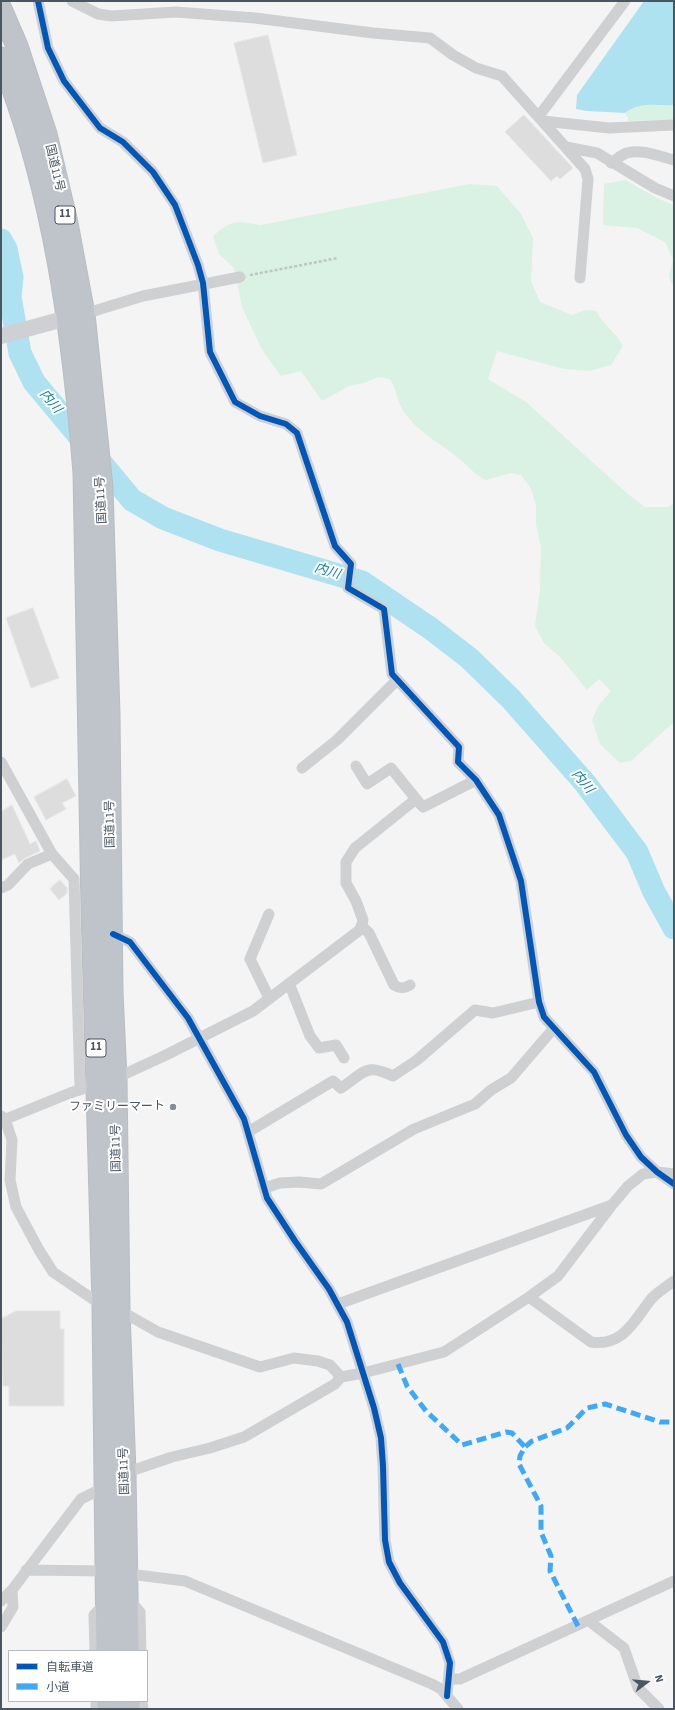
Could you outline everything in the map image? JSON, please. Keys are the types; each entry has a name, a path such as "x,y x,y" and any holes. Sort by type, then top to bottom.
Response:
{"highway":[{"name":"国道11号","path":"1,9 17,46 46,134 67,223 76,316 79,404 84,473 97,1084 111,1308 125,1473 128,1650"},
{"name":"国道11号","path":"1,58 34,154 76,316 97,429 102,487 109,714 113,934 112,992 97,1084"},
{"name":"国道11号","path":"107,1650 105,1487 111,1308"}],"street":[{"path":"38,1 48,48 64,81 100,128 108,132 132,150 165,188 185,229 203,283 210,352 235,402 260,416 286,424 298,433 335,546 350,564 348,588 384,609 392,674 396,681 459,747 458,762 476,780 499,815 521,881 540,1002 544,1017 594,1072 626,1135 641,1157 657,1172 674,1184"},
{"path":"72,1 98,14 111,16 176,12 255,18 373,33 430,38 453,55 476,68 502,76 585,169 588,179 580,278"},
{"path":"541,118 626,1"},
{"path":"541,118 609,128 674,125"},
{"path":"566,147 597,153 611,163 655,188 674,196"},
{"path":"611,163 626,153 640,152 651,153 674,160"},
{"path":"4,335 143,296 203,283 240,277"},
{"path":"302,768 337,740 396,681"},
{"path":"1,762 52,854 74,879 97,1084"},
{"path":"356,766 367,784 391,768 423,807 476,780"},
{"path":"341,1377 330,1365 318,1361 294,1358 260,1367 158,1332 111,1308 53,1272 35,1243 16,1207 10,1180 12,1140 2,1119 97,1084 199,1038 253,1011 360,929 363,920 356,901 346,883 346,862 355,848 416,799"},
{"path":"1,888 8,885 28,864 52,854"},
{"path":"269,914 250,959 269,998"},
{"path":"361,926 369,933 394,985 399,988 405,988 410,985"},
{"path":"113,934 130,942 188,1018 244,1118 267,1198 294,1241 338,1304 354,1341 381,1438 384,1466 385,1540 389,1562 400,1583 443,1642 450,1663 447,1696"},
{"path":"289,983 310,1036 319,1048 336,1045 344,1058"},
{"path":"248,1132 333,1081 341,1088 368,1069 380,1070 393,1076 417,1060 475,1010 493,1013 540,1002"},
{"path":"265,1188 280,1184 299,1182 321,1184 414,1129 475,1104 491,1090 511,1078 554,1028"},
{"path":"125,1473 172,1457 210,1448 244,1437 335,1384 341,1377 363,1373 444,1352 529,1297 558,1276 612,1205 628,1186 643,1174 657,1172 674,1174"},
{"path":"338,1304 612,1205"},
{"path":"529,1297 591,1342 602,1344 624,1334 636,1322 653,1297 674,1281"},
{"path":"1,1601 12,1590 81,1499 105,1487"},
{"path":"26,1570 106,1571 185,1581 432,1684 447,1696 458,1709"},
{"path":"449,1679 460,1679 674,1581"},
{"path":"1,1627 13,1607 12,1590"},
{"path":"127,1596 140,1612 141,1650"},
{"path":"95,1650 94,1615 107,1601"},
{"path":"589,1621 624,1648 638,1688 659,1709"}],"path":[{"path":"240,277 338,258"}],"green space":[{"path":"648,104 674,105 674,120 629,121 625,113 633,107"},
{"path":"625,180 659,199 674,205 674,284 671,283 669,275 673,260 665,242 637,228 603,225 604,184"},
{"path":"469,184 497,186 521,214 533,238 531,281 540,302 572,315 585,310 596,311 623,346 611,365 589,371 564,369 497,351 488,379 526,402 629,495 645,507 668,507 674,503 674,722 631,761 620,763 600,744 592,720 598,706 611,691 599,679 587,690 561,658 544,643 535,626 540,590 541,547 536,524 536,505 531,489 521,475 511,473 486,480 478,476 455,455 415,425 401,407 390,379 378,377 364,383 349,386 322,401 301,371 281,376 262,350 242,307 234,268 219,254 213,236 230,224 240,222 261,225"}],"water":[{"path":"644,1 674,1 674,105 642,105 625,113 576,109 577,95"}],"building":[{"path":"268,35 297,155 263,163 234,43"},
{"path":"524,115 573,168 560,179 557,176 551,181 505,132"},
{"path":"33,608 59,678 31,688 6,618"},
{"path":"67,779 76,796 62,803 66,809 46,820 34,797"},
{"path":"12,805 30,844 36,841 40,851 25,858 19,863 15,854 1,860 1,812"},
{"path":"60,880 67,888 67,893 59,900 50,889"},
{"path":"16,1311 60,1311 60,1329 64,1329 64,1406 9,1406 9,1386 3,1386 1,1319"}],"waterway":[{"name":"内川","path":"1,240 6,249 12,277 10,297 20,353 34,382 132,500 163,518 220,540 362,582 430,628 469,658 511,699 585,783 637,852 654,892 674,928"}],"marked path":[{"path":"398,1364 407,1386 426,1411 462,1445 506,1432 512,1433 525,1447"},
{"path":"578,1626 550,1571 551,1556 541,1532 541,1506 519,1464 520,1456 525,1447 532,1441 567,1428 587,1408 605,1404 660,1422 674,1422"}],"cycle path":[{"path":"38,1 48,48 64,81 100,128 123,142 153,172 175,205 198,265 203,283 210,352 235,402 260,416 286,424 297,433 335,546 351,564 348,588 384,609 392,674 459,747 458,762 476,780 499,815 521,881 539,1002 544,1017 594,1072 626,1135 641,1157 657,1172 674,1184"},
{"path":"113,934 130,942 188,1018 244,1119 267,1198 329,1289 347,1322 374,1408 381,1438 385,1540 389,1562 400,1583 443,1642 450,1663 447,1696"}],"place":[{"name":"ファミリーマート","path":"173,1107"}]}
